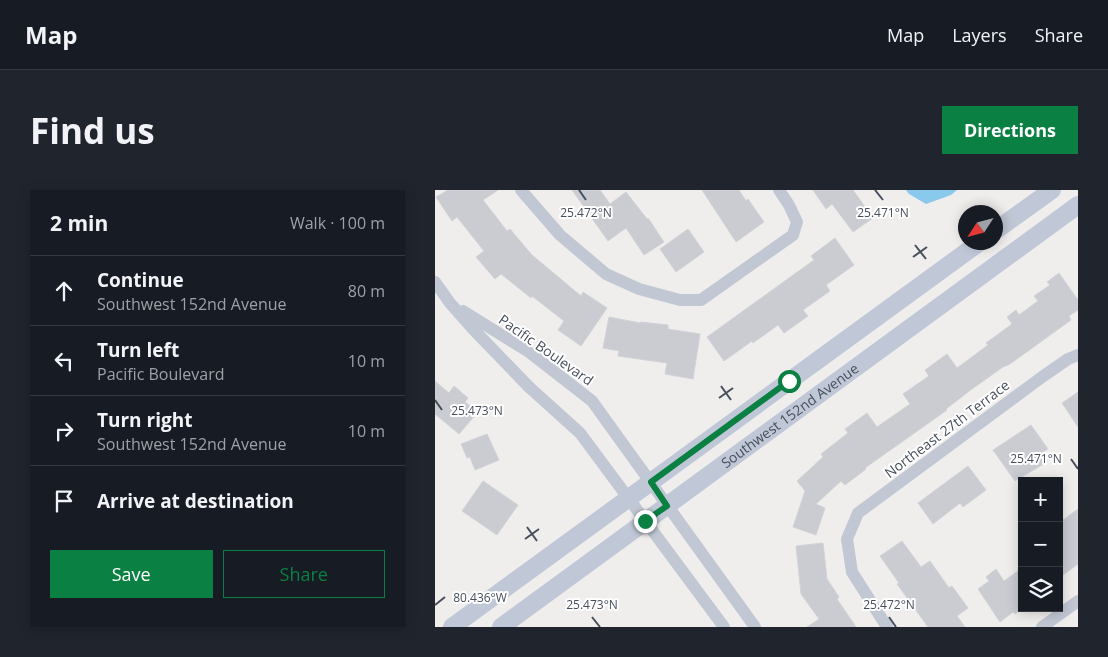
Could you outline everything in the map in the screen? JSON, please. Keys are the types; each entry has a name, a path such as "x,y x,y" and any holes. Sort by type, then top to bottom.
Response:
{"street":[{"path":"521,190 560,235 606,274 639,289 680,300 701,300 793,235 797,222 779,190"},
{"path":"1003,225 1052,190"},
{"name":"Southwest 152nd Avenue","path":"501,627 1078,206"},
{"name":"Southwest 152nd Avenue","path":"451,627 969,250"},
{"name":"Pacific Boulevard","path":"435,282 450,303 529,387 580,433 724,627"},
{"name":"Pacific Boulevard","path":"450,303 529,352 592,401 755,627"},
{"name":"Northeast 27th Terrace","path":"887,627 852,572 847,539 858,513 1067,358 1078,355"},
{"path":"1043,627 1078,601"}],"water":[{"path":"906,190 957,190 951,195 926,204 909,194"}],"building":[{"path":"448,190 498,190 483,200 507,231 510,229 532,255 581,296 583,292 607,308 581,346 558,330 564,321 501,274 495,279 476,257 484,251 457,217 452,221 436,197"},
{"path":"572,190 600,190 610,204 626,192 648,218 664,242 644,255 626,228 608,241"},
{"path":"702,190 739,190 746,201 748,199 764,222 736,242"},
{"path":"813,190 853,190 873,218 853,232 832,204 826,209"},
{"path":"688,229 704,252 676,272 660,249"},
{"path":"835,238 854,265 826,285 830,291 803,310 808,316 784,333 778,325 724,361 707,337 814,260 811,256"},
{"path":"1059,273 1078,300 1078,310 1069,316 1071,320 972,389 947,410 865,468 845,485 841,481 816,504 825,508 816,535 793,527 805,491 797,481 823,457 821,454 848,433 845,429 867,413 877,427 910,404 903,394 929,376 925,370 947,354 957,368 1012,324 1007,317 1016,310 1019,315 1038,301 1034,296 1050,285 1047,282"},
{"path":"609,317 640,323 668,325 668,329 700,334 693,379 665,374 667,363 618,356 619,351 603,348"},
{"path":"435,381 449,393 454,386 468,398 465,402 478,412 459,434 435,414"},
{"path":"1078,392 1078,427 1062,403"},
{"path":"1031,425 1048,449 1041,453 1047,462 1022,477 1018,477 1015,481 993,450"},
{"path":"487,434 499,460 475,470 470,457 467,458 461,444"},
{"path":"968,466 986,490 963,507 960,503 933,524 918,503"},
{"path":"483,481 518,505 497,535 462,511"},
{"path":"1078,509 1078,564 1063,575 1063,522"},
{"path":"902,541 921,567 930,561 949,588 952,586 968,608 957,616 965,627 928,627 897,584 899,583 880,556"},
{"path":"823,543 827,579 839,597 837,599 856,627 807,627 819,619 801,594 796,546"},
{"path":"996,569 1004,581 1018,571 1018,612 1015,614 1013,612 1000,622 978,589 989,581 986,577"}],"route":[{"path":"645,521 667,506 651,482 789,381"}]}
